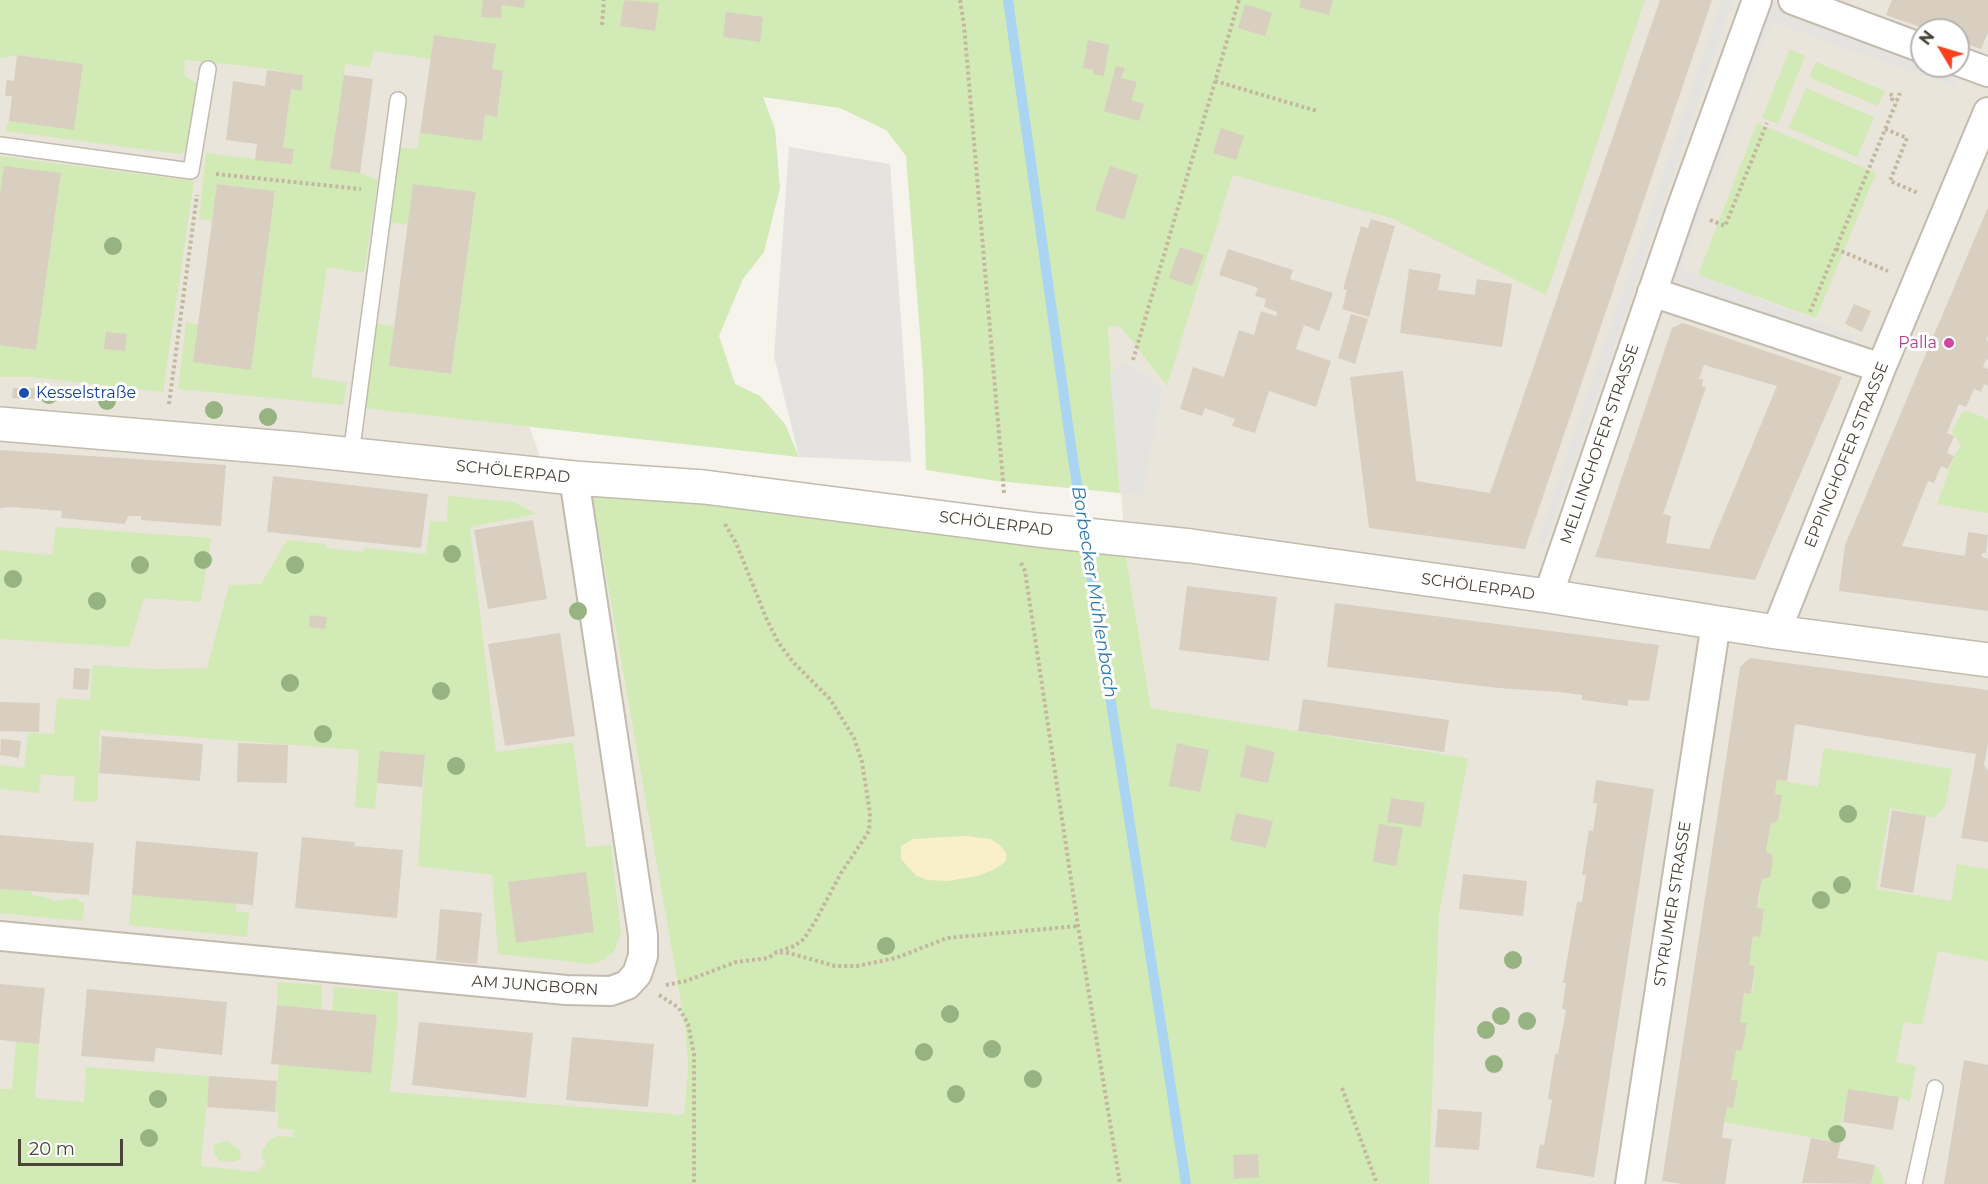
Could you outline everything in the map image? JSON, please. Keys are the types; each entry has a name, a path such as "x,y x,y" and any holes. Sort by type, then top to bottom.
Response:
{"street":[{"name":"MELLINGHOFER STRASSE","path":"1548,596 1652,292 1757,0"},
{"path":"1793,0 1910,44"},
{"path":"1970,65 1988,72"},
{"name":"EPPINGHOFER STRASSE","path":"1776,632 1881,368 1988,112"},
{"path":"1652,292 1881,368"},
{"name":"SCHÖLERPAD","path":"0,424 351,455 574,478 704,487 1038,530 1191,546 1548,596 1776,632 1988,660"},
{"path":"574,478 643,935 643,956 637,986"},
{"name":"STYRUMER STRASSE","path":"1630,1184 1716,623"},
{"name":"AM JUNGBORN","path":"0,936 566,990 611,991 637,986"}],"lane":[{"path":"0,145 196,171 208,69"},
{"path":"351,455 398,100"},
{"path":"1914,1184 1935,1088"}],"path":[{"path":"602,25 604,0"},
{"path":"960,0 964,25 972,142 1006,525 1025,571 1078,926 1120,1184"},
{"path":"1133,360 1239,0"},
{"path":"1215,81 1317,111"},
{"path":"1800,341 1900,93"},
{"path":"1890,94 1897,102"},
{"path":"1709,220 1725,226 1767,123"},
{"path":"1885,129 1907,138 1890,181 1948,206"},
{"path":"164,438 196,171 386,192"},
{"path":"1836,249 1917,282"},
{"path":"637,986 686,981 736,962 768,958 794,946 804,939 841,873 869,831 870,813 861,762 854,738 830,699 793,662 778,642 736,543 704,487"},
{"path":"777,952 789,953 835,966 857,966 896,958 948,938 1078,926"},
{"path":"637,986 679,1008 688,1024 694,1054 694,1184"},
{"path":"1342,1088 1377,1184"}],"shaded area":[{"path":"0,0 568,32 529,426 547,475 589,478 685,1026 688,1069 682,1151 547,1184 358,1184 0,1152"},
{"path":"1456,0 1988,0 1988,1184 1429,1184 1439,915 1467,758 1151,708 1126,556 1108,327 1120,326 1167,385 1233,175"},
{"path":"1722,0 1733,0 1545,546 1538,540"},
{"path":"1769,0 1910,54 1910,71 1772,22 1681,268 1856,336 1851,350 1665,277"},
{"path":"1930,78 1959,78 1955,87"},
{"path":"789,147 890,164 911,462 799,457 774,356"},
{"path":"1125,362 1163,387 1142,495 1120,493 1110,373"}],"green space":[{"path":"0,0 1645,0 1546,295 1391,218 1233,175 1167,386 1120,326 1108,327 1120,493 997,481 926,470 923,372 906,156 886,130 840,108 763,97 775,129 780,188 764,252 743,279 719,336 735,384 760,396 785,424 799,457 363,408 375,323 395,327 389,366 451,374 476,193 414,184 408,225 388,222 401,148 417,149 420,133 482,141 485,115 497,117 503,71 492,69 495,44 434,35 431,59 374,51 370,67 345,64 344,75 360,173 378,180 364,273 327,267 311,377 347,383 343,405 178,389 186,322 198,324 251,369 275,191 218,184 212,221 199,219 206,153 292,164 294,149 283,148 291,89 302,90 303,75 255,67 185,60 184,75 198,85 190,149 180,154 5,131 9,121 74,130 83,64 17,55 0,58"},
{"path":"1790,49 1805,56 1778,124 1762,118"},
{"path":"1816,62 1885,91 1878,106 1809,77"},
{"path":"1806,88 1874,117 1857,157 1789,128"},
{"path":"1757,123 1876,173 1816,318 1698,275"},
{"path":"0,156 194,181 163,392 32,377 0,377 0,345 36,349 61,174 4,166 0,193"},
{"path":"1967,411 1988,419 1988,513 1937,504 1954,457 1961,445 1952,432 1962,412"},
{"path":"589,478 1126,556 1151,708 1468,758 1439,915 1429,1184 0,1184 0,1089 12,1089 16,1042 39,1044 35,1098 84,1102 86,1067 209,1076 201,1166 257,1172 266,1163 261,1152 271,1138 293,1137 294,1130 277,1128 279,1112 275,1112 279,1064 371,1073 377,1015 332,1011 334,987 398,992 390,1092 684,1115 688,1069 685,1026"},
{"path":"448,496 514,502 536,514 470,527 496,752 573,742 586,847 611,845 621,933 615,950 604,960 591,964 498,954 492,875 418,866 425,755 380,751 375,809 355,807 359,750 100,730 97,802 73,801 75,777 41,774 39,793 0,789 0,765 24,768 28,733 54,734 57,698 90,700 92,665 154,669 207,668 229,585 261,584 287,540 326,544 326,548 363,552 364,548 426,554 430,521 447,522"},
{"path":"56,527 211,538 201,602 144,598 129,647 0,639 0,550 52,555"},
{"path":"1824,748 1952,769 1945,806 1934,818 1890,808 1876,889 1951,901 1957,864 1988,869 1988,961 1938,951 1922,1025 1904,1022 1896,1062 1916,1066 1910,1102 1899,1097 1848,1089 1838,1142 1724,1122 1744,993 1752,994 1755,967 1749,965 1771,822 1778,820 1782,795 1775,794 1777,780 1818,787"},
{"path":"0,889 32,892 31,895 55,901 76,898 84,904 83,921 0,913"},
{"path":"132,895 236,903 236,911 249,913 247,937 129,925"},
{"path":"277,982 322,985 321,1009 277,1005"},
{"path":"227,1141 241,1151 240,1159 235,1162 220,1161 213,1153 215,1144"},
{"path":"1875,1165 1881,1172 1884,1184 1871,1184"}],"sand":[{"path":"966,836 991,839 1000,845 1007,854 1005,862 978,876 947,881 928,880 916,876 901,859 901,846 913,839"}],"building":[{"path":"483,0 525,0 524,8 502,5 501,18 481,17"},
{"path":"624,0 659,3 655,31 620,26"},
{"path":"1301,0 1333,0 1329,15 1299,7"},
{"path":"1660,0 1712,0 1525,549 1369,528 1350,377 1403,371 1416,481 1490,493"},
{"path":"1892,0 1988,0 1988,32 1981,49 1970,45 1970,18 1910,18 1910,23 1886,15"},
{"path":"1245,4 1272,13 1265,36 1238,28"},
{"path":"726,12 763,17 760,42 723,37"},
{"path":"434,35 496,44 492,69 503,71 497,117 485,115 482,141 420,133"},
{"path":"1088,40 1109,45 1104,76 1093,74 1094,70 1083,68"},
{"path":"17,55 83,64 74,130 9,121 12,96 5,96 6,86 7,80 14,81"},
{"path":"1116,66 1125,68 1121,78 1137,82 1131,100 1144,104 1139,121 1104,111"},
{"path":"267,70 303,75 302,91 291,89 283,148 294,149 292,164 255,160 257,144 226,140 233,81 265,86"},
{"path":"344,75 373,79 360,173 330,169"},
{"path":"1221,128 1244,136 1236,160 1213,153"},
{"path":"4,166 61,173 36,350 0,345 0,193"},
{"path":"1110,166 1138,175 1124,220 1095,210"},
{"path":"217,184 275,191 251,370 193,362"},
{"path":"413,184 476,192 451,374 389,366"},
{"path":"1988,207 1988,336 1986,340 1988,341 1988,360 1986,359 1983,367 1988,369 1988,386 1984,384 1981,392 1974,389 1966,407 1959,404 1947,433 1954,436 1947,453 1954,456 1948,469 1941,466 1934,483 1928,481 1902,546 1965,556 1968,532 1988,535 1986,553 1982,553 1982,557 1988,559 1988,611 1839,591 1845,545"},
{"path":"1371,219 1395,226 1369,317 1342,309 1347,290 1343,289 1361,226 1368,228"},
{"path":"1180,247 1204,255 1192,286 1169,278"},
{"path":"1228,249 1293,270 1290,279 1333,293 1319,331 1304,325 1296,349 1331,361 1316,407 1269,391 1255,433 1232,426 1235,419 1205,408 1202,416 1180,409 1193,367 1224,377 1239,330 1254,335 1261,311 1276,316 1277,312 1264,307 1266,299 1255,296 1258,288 1219,275"},
{"path":"1409,269 1441,274 1438,290 1475,295 1477,279 1512,284 1502,347 1400,333"},
{"path":"1854,304 1871,311 1862,332 1845,324"},
{"path":"1351,314 1368,319 1355,364 1338,358"},
{"path":"1683,323 1842,377 1755,580 1595,557 1672,328","holes":["1704,365 1777,386 1709,549 1666,543 1671,516 1663,514 1706,387 1702,386 1703,379 1699,379"]},
{"path":"106,332 127,334 125,351 104,349"},
{"path":"13,388 36,388 36,399 12,398"},
{"path":"0,450 226,465 221,526 141,520 141,516 128,516 125,524 61,518 62,511 0,508"},
{"path":"273,476 428,494 421,548 267,532"},
{"path":"533,520 547,599 488,609 474,530"},
{"path":"1187,586 1277,597 1269,661 1179,650"},
{"path":"1335,603 1659,645 1649,701 1628,700 1628,706 1582,700 1582,695 1559,692 1498,688 1327,667"},
{"path":"310,615 327,617 325,629 309,627"},
{"path":"560,633 575,736 505,746 488,644"},
{"path":"1750,658 1988,690 1988,744 1984,765 1988,771 1988,842 1961,838 1976,754 1795,724 1787,781 1777,780 1775,794 1782,795 1778,820 1771,822 1766,852 1773,857 1770,877 1762,879 1759,894 1757,908 1764,909 1760,937 1753,936 1749,965 1755,966 1751,994 1744,993 1740,1022 1747,1023 1742,1051 1736,1050 1731,1080 1738,1081 1733,1108 1727,1107 1724,1122 1722,1138 1732,1139 1725,1184 1683,1184 1662,1181 1740,667"},
{"path":"74,668 90,669 88,690 73,689"},
{"path":"1303,699 1449,720 1444,752 1298,731"},
{"path":"0,702 40,703 39,732 0,731"},
{"path":"102,736 203,744 200,781 99,773"},
{"path":"1,739 21,741 19,758 0,755"},
{"path":"238,743 288,745 287,783 237,782"},
{"path":"1177,743 1209,750 1200,792 1169,786"},
{"path":"1246,745 1275,752 1268,783 1240,777"},
{"path":"380,751 425,755 422,787 377,783"},
{"path":"1596,780 1654,789 1594,1177 1536,1168 1540,1144 1544,1145 1552,1100 1548,1099 1555,1054 1558,1054 1566,1010 1562,1009 1566,983 1563,983 1577,902 1582,902 1586,875 1582,875 1589,830 1593,831 1597,803 1593,803"},
{"path":"1391,798 1425,803 1421,827 1387,822"},
{"path":"1892,810 1926,816 1913,893 1880,887"},
{"path":"1236,813 1273,821 1266,848 1230,840"},
{"path":"1379,824 1403,828 1396,866 1373,862"},
{"path":"0,835 94,843 89,895 0,889"},
{"path":"302,837 355,842 354,846 403,850 397,918 295,908"},
{"path":"136,841 258,852 253,905 132,895"},
{"path":"586,872 594,932 516,943 508,882"},
{"path":"1463,874 1527,881 1523,916 1459,909"},
{"path":"440,909 482,913 477,964 436,960"},
{"path":"0,984 45,988 39,1044 0,1040"},
{"path":"87,989 227,1002 222,1055 156,1048 154,1062 81,1056"},
{"path":"277,1005 377,1015 371,1073 271,1064"},
{"path":"419,1022 533,1033 526,1098 412,1085"},
{"path":"572,1037 654,1044 648,1107 566,1100"},
{"path":"1964,1060 1988,1065 1988,1184 1944,1184"},
{"path":"209,1076 277,1081 275,1112 207,1107"},
{"path":"1848,1089 1899,1097 1893,1130 1843,1122"},
{"path":"1438,1109 1482,1112 1479,1150 1435,1147"},
{"path":"1811,1138 1841,1143 1837,1158 1875,1165 1871,1184 1802,1183"},
{"path":"1258,1154 1259,1177 1234,1179 1233,1155"}],"waterway":[{"name":"Borbecker Mühlenbach","path":"1008,0 1071,446 1186,1184"}],"place":[{"name":"Palla","path":"1949,343"},
{"name":"Kesselstraße","path":"24,393"}]}
